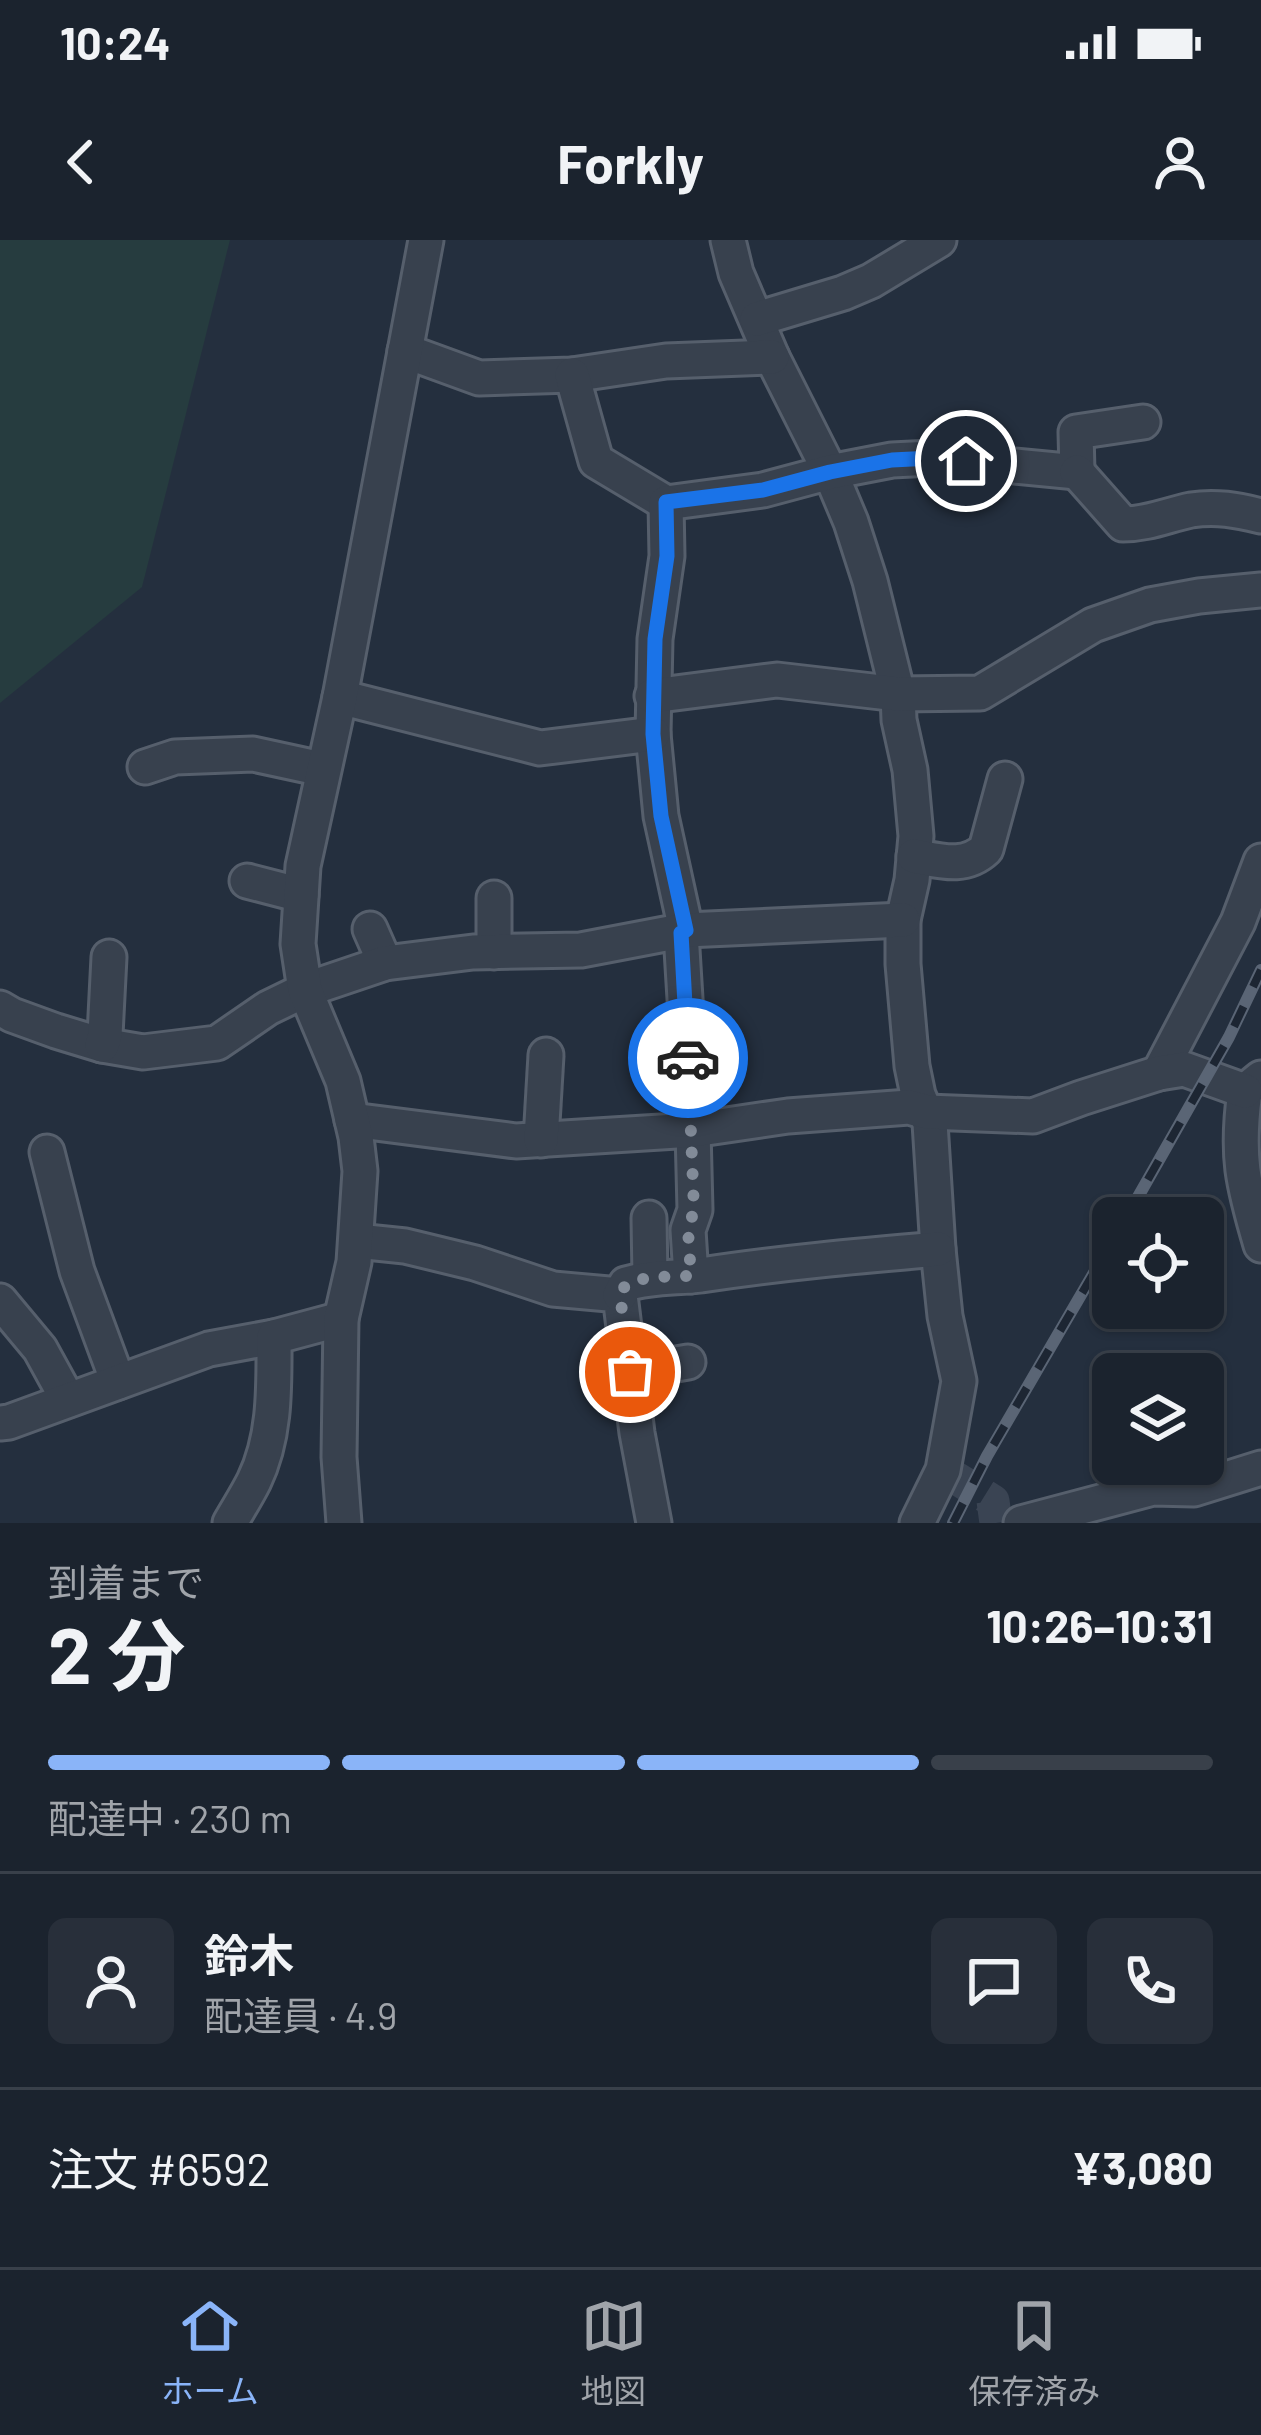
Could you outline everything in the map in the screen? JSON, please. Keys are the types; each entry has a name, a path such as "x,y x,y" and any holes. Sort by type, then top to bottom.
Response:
{"street":[{"path":"344,1523 339,1456 341,1319 357,1241 360,1171 343,1081 305,990 298,944 301,895 426,240"},
{"path":"728,240 736,273 772,357 851,522 898,694 910,770 916,836 903,920 903,964 912,1066 918,1095 928,1112 945,1316 959,1381 943,1470 917,1523"},
{"path":"757,320 871,281 939,240"},
{"path":"405,351 479,378 572,375 666,361 772,357"},
{"path":"572,375 596,461 666,502 763,490 892,460 932,458 1077,472"},
{"path":"1143,422 1076,432 1077,472 1123,524 1224,508 1261,516"},
{"path":"666,502 667,556 655,639 653,734 661,816 683,932 694,1210 688,1230 691,1276"},
{"path":"652,696 777,680 898,694 980,692 1093,625 1150,604 1261,590"},
{"path":"340,697 540,748 653,734"},
{"path":"145,767 175,757 254,754 322,770"},
{"path":"914,856 949,862 979,856 986,849 1005,779"},
{"path":"1159,1073 1238,922 1261,861"},
{"path":"247,881 301,895"},
{"path":"494,898 494,952"},
{"path":"0,1008 102,1045 143,1052 217,1043 268,1008 305,990 385,963 494,952 580,950 683,932 903,920"},
{"path":"370,928 385,963"},
{"path":"102,1045 109,957"},
{"path":"542,1140 546,1055"},
{"path":"352,1120 517,1141 692,1130 788,1116 909,1108 1033,1116 1159,1073 1184,1069 1253,1084 1240,1132 1241,1169 1261,1245"},
{"path":"47,1152 77,1271 118,1382"},
{"path":"649,1218 650,1277"},
{"path":"357,1241 405,1246 475,1263 553,1289 620,1295"},
{"path":"653,1523 620,1295 626,1284 650,1277 938,1249"},
{"path":"0,1301 40,1349 68,1400"},
{"path":"0,1423 209,1348 341,1319"},
{"path":"230,1523 256,1477 269,1436 274,1337"},
{"path":"630,1372 688,1362"},
{"path":"1022,1523 1153,1488 1194,1489 1261,1468"}],"green space":[{"path":"0,240 230,240 142,587 0,703"}],"tunnel":[{"path":"943,1470 993,1501 996,1523"}],"railway":[{"path":"1138,1197 1229,1037 1261,970"},
{"path":"953,1523 1092,1276"}],"way so far":[{"path":"630,1372 620,1295 626,1284 650,1277 691,1276 688,1230 694,1210 688,1058"}],"route":[{"path":"688,1058 681,933 686,930 661,816 653,734 655,639 667,556 666,502 763,490 892,460 966,461"}]}
